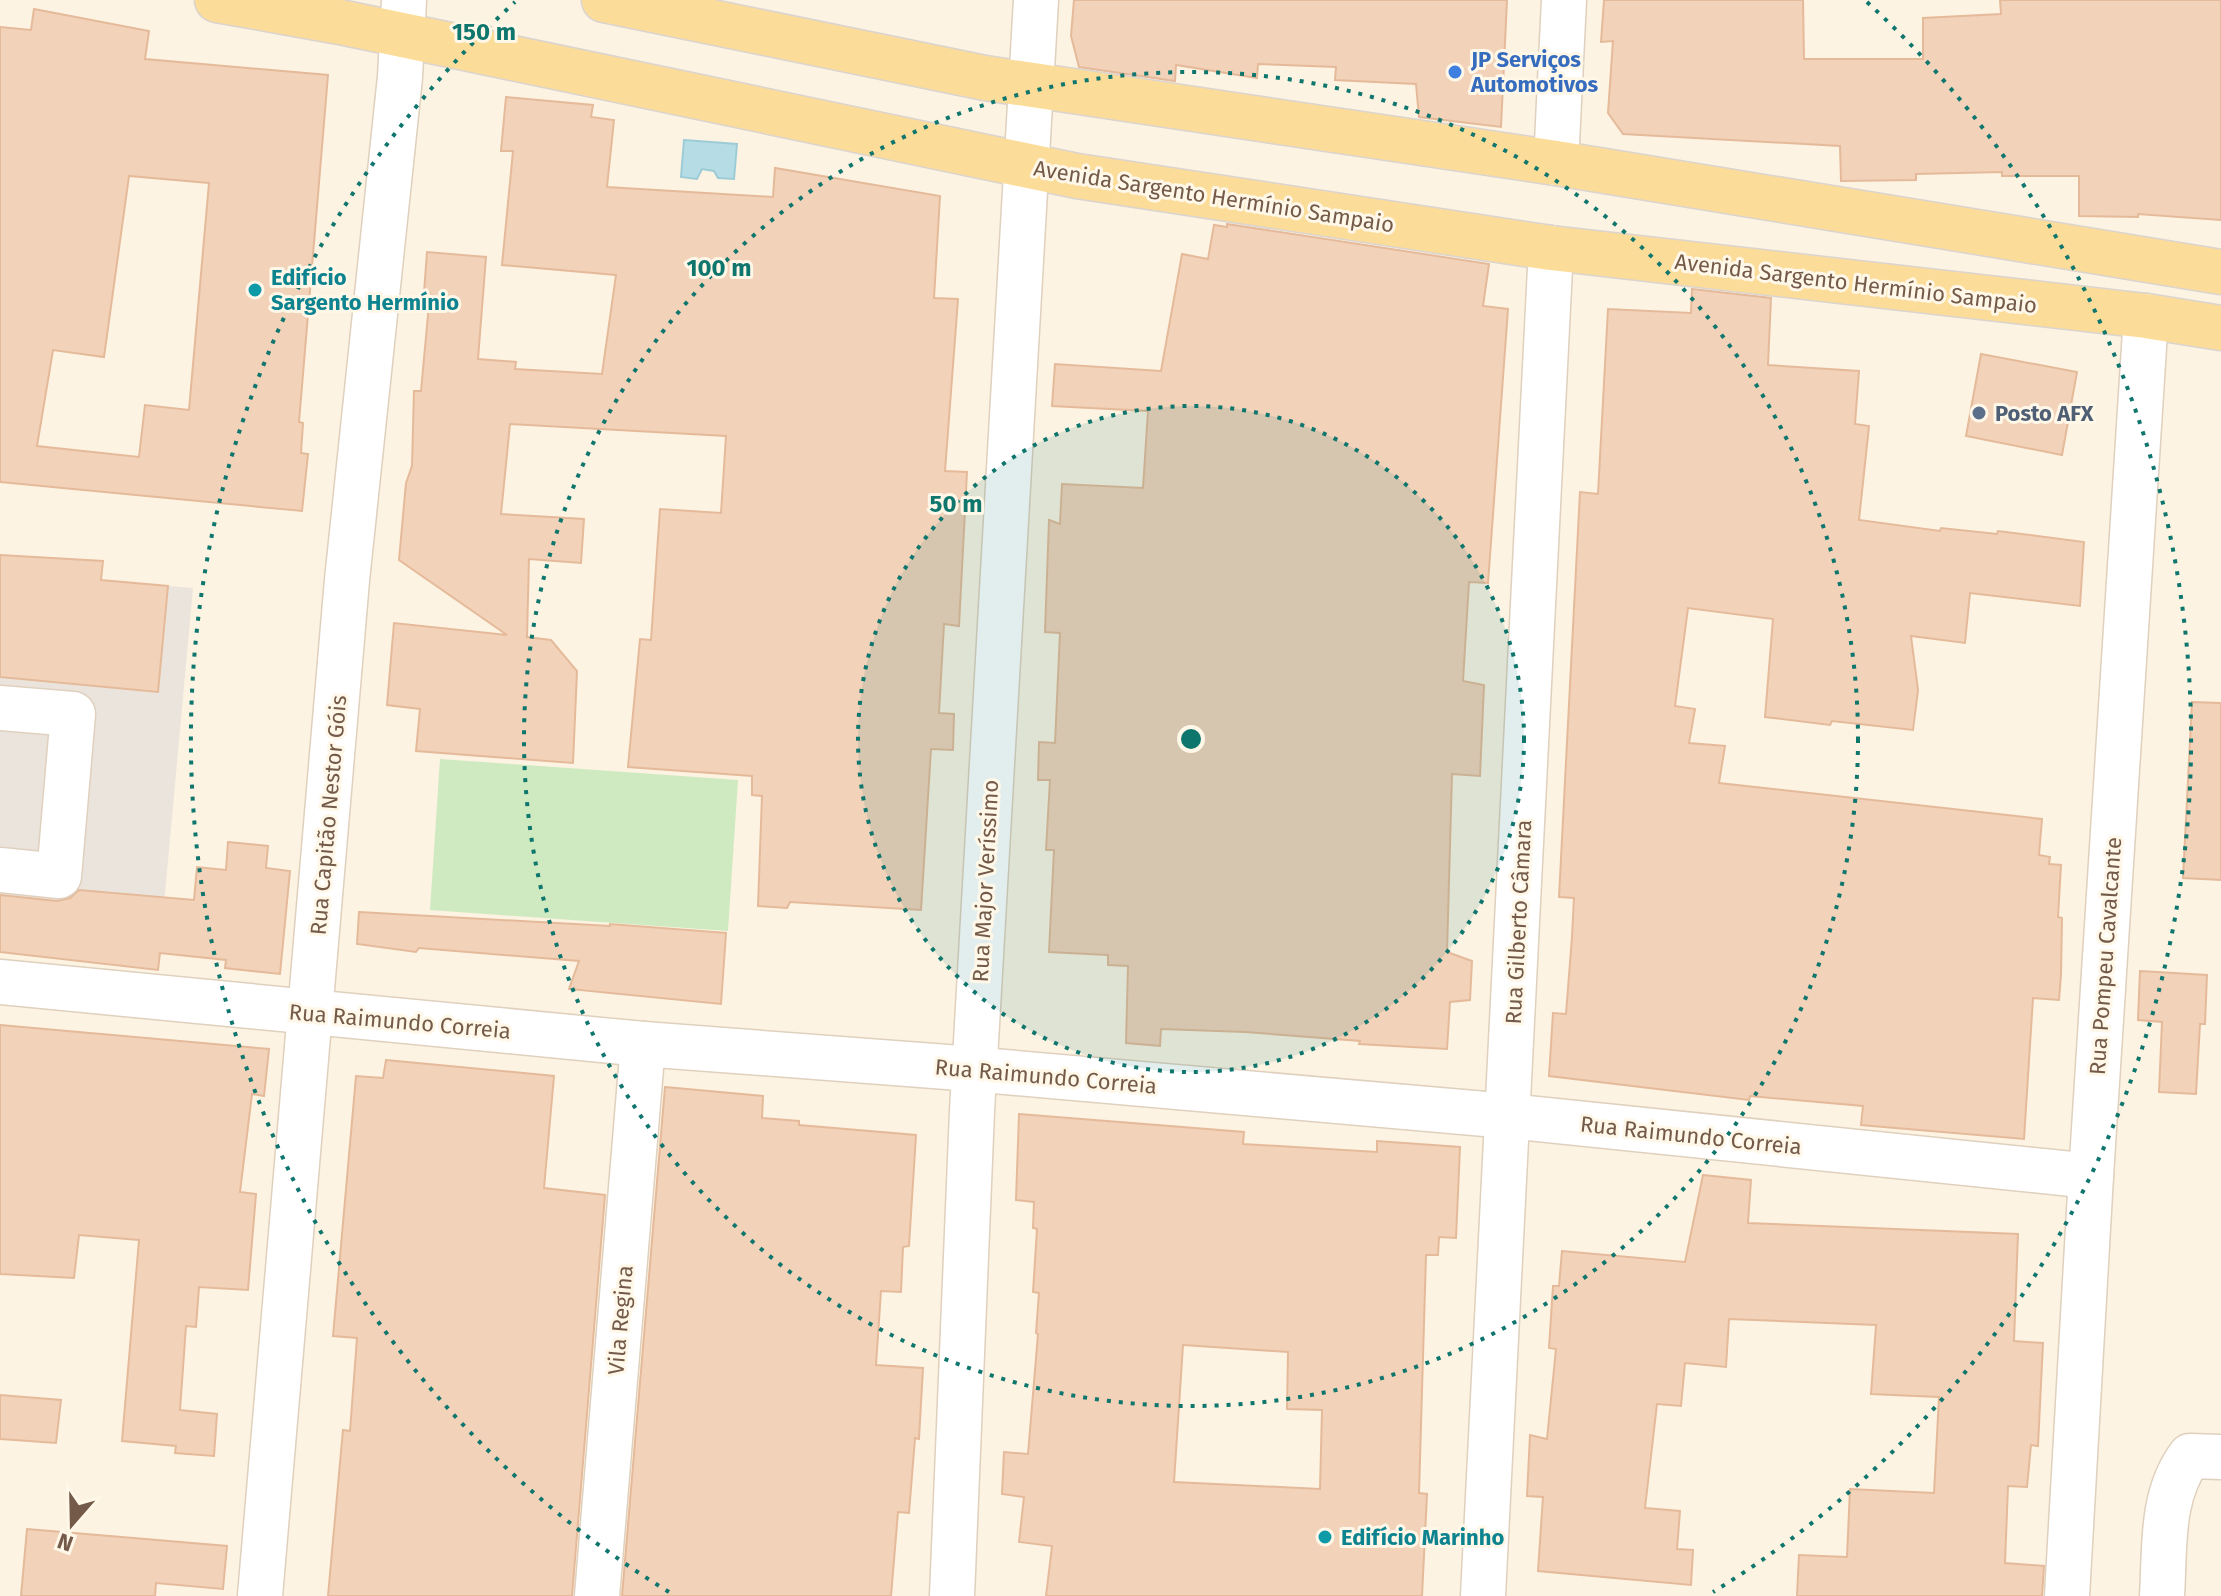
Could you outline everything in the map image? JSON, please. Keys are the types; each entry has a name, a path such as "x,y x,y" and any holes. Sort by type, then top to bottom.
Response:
{"main road":[{"name":"Avenida Sargento Hermínio Sampaio","path":"217,0 403,18 1077,176 1551,248 2146,316 2221,328"},
{"path":"604,0 1030,85 1556,163 2221,272"}],"street":[{"name":"Rua Major Veríssimo","path":"952,1596 975,1070 1036,0"},
{"path":"1556,163 1564,0"},
{"name":"Rua Capitão Nestor Góis","path":"260,1596 347,580 400,77 403,18"},
{"name":"Rua Gilberto Câmara","path":"1483,1596 1551,248"},
{"name":"Rua Pompeu Cavalcante","path":"2067,1596 2146,316"},
{"path":"0,708 73,714 59,876 0,870"},
{"name":"Rua Raimundo Correia","path":"0,982 643,1044 1508,1116 2091,1176"},
{"name":"Vila Regina","path":"597,1596 643,1044"},
{"path":"2162,1596 2166,1514 2176,1474 2190,1456 2221,1457"}],"shaded area":[{"path":"0,555 91,579 193,588 158,970 0,952"}],"green space":[{"path":"440,759 738,780 728,931 430,910"}],"water":[{"path":"684,140 737,144 734,179 718,178 714,171 702,169 697,179 681,177"}],"building":[{"path":"1074,0 1507,0 1501,127 1419,117 1416,84 1335,80 1336,67 1258,64 1257,78 1176,65 1175,81 1079,67 1071,36"},
{"path":"1604,0 1803,0 1804,59 1923,59 1923,18 2001,14 2000,0 2221,0 2221,220 2138,214 2138,217 2079,216 2079,176 2002,176 2002,172 1916,174 1916,180 1841,181 1840,146 1623,134 1608,113 1613,41 1601,42"},
{"path":"34,9 149,31 145,59 328,75 299,422 303,423 301,453 308,454 302,511 0,482 0,27 31,30","holes":["129,176 209,183 189,410 145,405 139,457 37,446 53,350 104,357"]},
{"path":"506,97 593,105 591,117 614,120 607,187 773,197 775,168 940,196 934,298 958,299 945,471 967,472 959,626 944,624 939,713 954,714 953,750 931,749 921,910 790,902 787,908 758,906 762,796 752,795 752,776 628,767 640,639 651,640 660,509 721,513 726,436 510,424 501,514 584,519 581,563 529,559 527,637 551,640 577,671 573,763 416,751 420,709 387,705 394,623 507,635 399,560 406,483 412,466 414,391 421,391 430,293 424,293 427,252 486,257 478,359 516,362 515,369 602,374 616,275 502,265 513,151 501,151"},
{"path":"1227,224 1489,264 1483,306 1508,309 1488,583 1469,582 1463,681 1484,685 1480,776 1452,774 1447,952 1472,961 1470,1000 1450,1002 1447,1049 1245,1032 1161,1029 1160,1046 1126,1043 1128,966 1108,965 1108,955 1049,952 1054,850 1046,850 1050,780 1038,780 1039,742 1055,743 1060,633 1045,632 1049,520 1060,524 1062,484 1143,488 1148,411 1052,406 1055,364 1161,371 1182,254 1208,259 1214,225 1227,227"},
{"path":"1692,289 1771,298 1768,365 1859,371 1855,424 1869,426 1859,520 1940,531 1941,528 1997,534 1998,531 2084,542 2080,606 1970,593 1965,643 1911,636 1918,690 1913,730 1765,717 1773,619 1688,608 1675,706 1695,709 1689,743 1725,746 1719,783 2042,819 2039,855 2050,857 2049,864 2061,865 2058,917 2062,918 2061,975 2059,1000 2033,998 2024,1139 1861,1125 1863,1106 1750,1096 1749,1100 1549,1076 1553,1013 1566,1014 1572,937 1574,898 1559,897 1580,492 1598,494 1608,309 1691,313"},
{"path":"1981,354 2077,372 2062,455 1966,436"},
{"path":"0,555 103,561 101,580 168,586 158,692 0,677"},
{"path":"2192,702 2221,703 2221,880 2183,878"},
{"path":"228,842 268,846 266,868 290,871 280,974 225,968 226,960 160,953 158,970 0,952 0,895 57,901 70,898 79,890 194,900 197,867 226,870"},
{"path":"359,912 726,933 721,1004 569,989 579,961 419,948 416,952 357,944"},
{"path":"2140,971 2207,975 2205,1024 2200,1024 2196,1094 2159,1092 2162,1022 2138,1020"},
{"path":"0,1025 269,1049 264,1096 252,1094 240,1192 256,1194 248,1290 199,1287 196,1327 186,1326 180,1410 217,1414 214,1456 175,1453 176,1446 122,1441 139,1240 79,1235 74,1278 0,1274"},
{"path":"386,1060 554,1076 544,1188 605,1195 572,1596 328,1596 343,1430 350,1431 357,1338 333,1336 356,1076 383,1078"},
{"path":"665,1087 763,1096 762,1118 799,1121 799,1125 916,1135 909,1246 903,1247 901,1292 881,1291 876,1365 923,1368 919,1439 915,1438 909,1513 898,1512 891,1596 622,1596"},
{"path":"1019,1114 1244,1132 1243,1144 1377,1152 1377,1141 1460,1147 1456,1238 1439,1237 1438,1255 1426,1255 1419,1493 1427,1494 1422,1596 1046,1596 1052,1546 1019,1542 1024,1497 1002,1494 1004,1452 1028,1454 1038,1334 1039,1293 1033,1292 1037,1229 1033,1228 1034,1202 1016,1200","holes":["1183,1345 1288,1352 1287,1409 1322,1410 1320,1489 1174,1482"]},
{"path":"1703,1175 1751,1180 1748,1223 2018,1234 2014,1341 2043,1343 2038,1446 2031,1445 2027,1487 2008,1486 2005,1563 2044,1566 2042,1596 1797,1596 1799,1555 1847,1557 1850,1489 1934,1493 1939,1397 1871,1394 1876,1325 1729,1319 1726,1367 1685,1363 1681,1406 1657,1404 1645,1508 1680,1511 1677,1549 1693,1550 1691,1585 1538,1571 1543,1497 1527,1496 1530,1435 1547,1439 1556,1349 1549,1348 1553,1286 1559,1286 1562,1251 1685,1262"},
{"path":"0,1395 61,1400 56,1443 0,1439"},
{"path":"27,1529 227,1546 223,1589 156,1583 155,1596 21,1596"}],"place":[{"name":"JP Serviços Automotivos","path":"1455,72"},
{"name":"Edifício Sargento Hermínio","path":"255,290"},
{"name":"Posto AFX","path":"1979,413"},
{"name":"Edifício Marinho","path":"1325,1537"}]}
